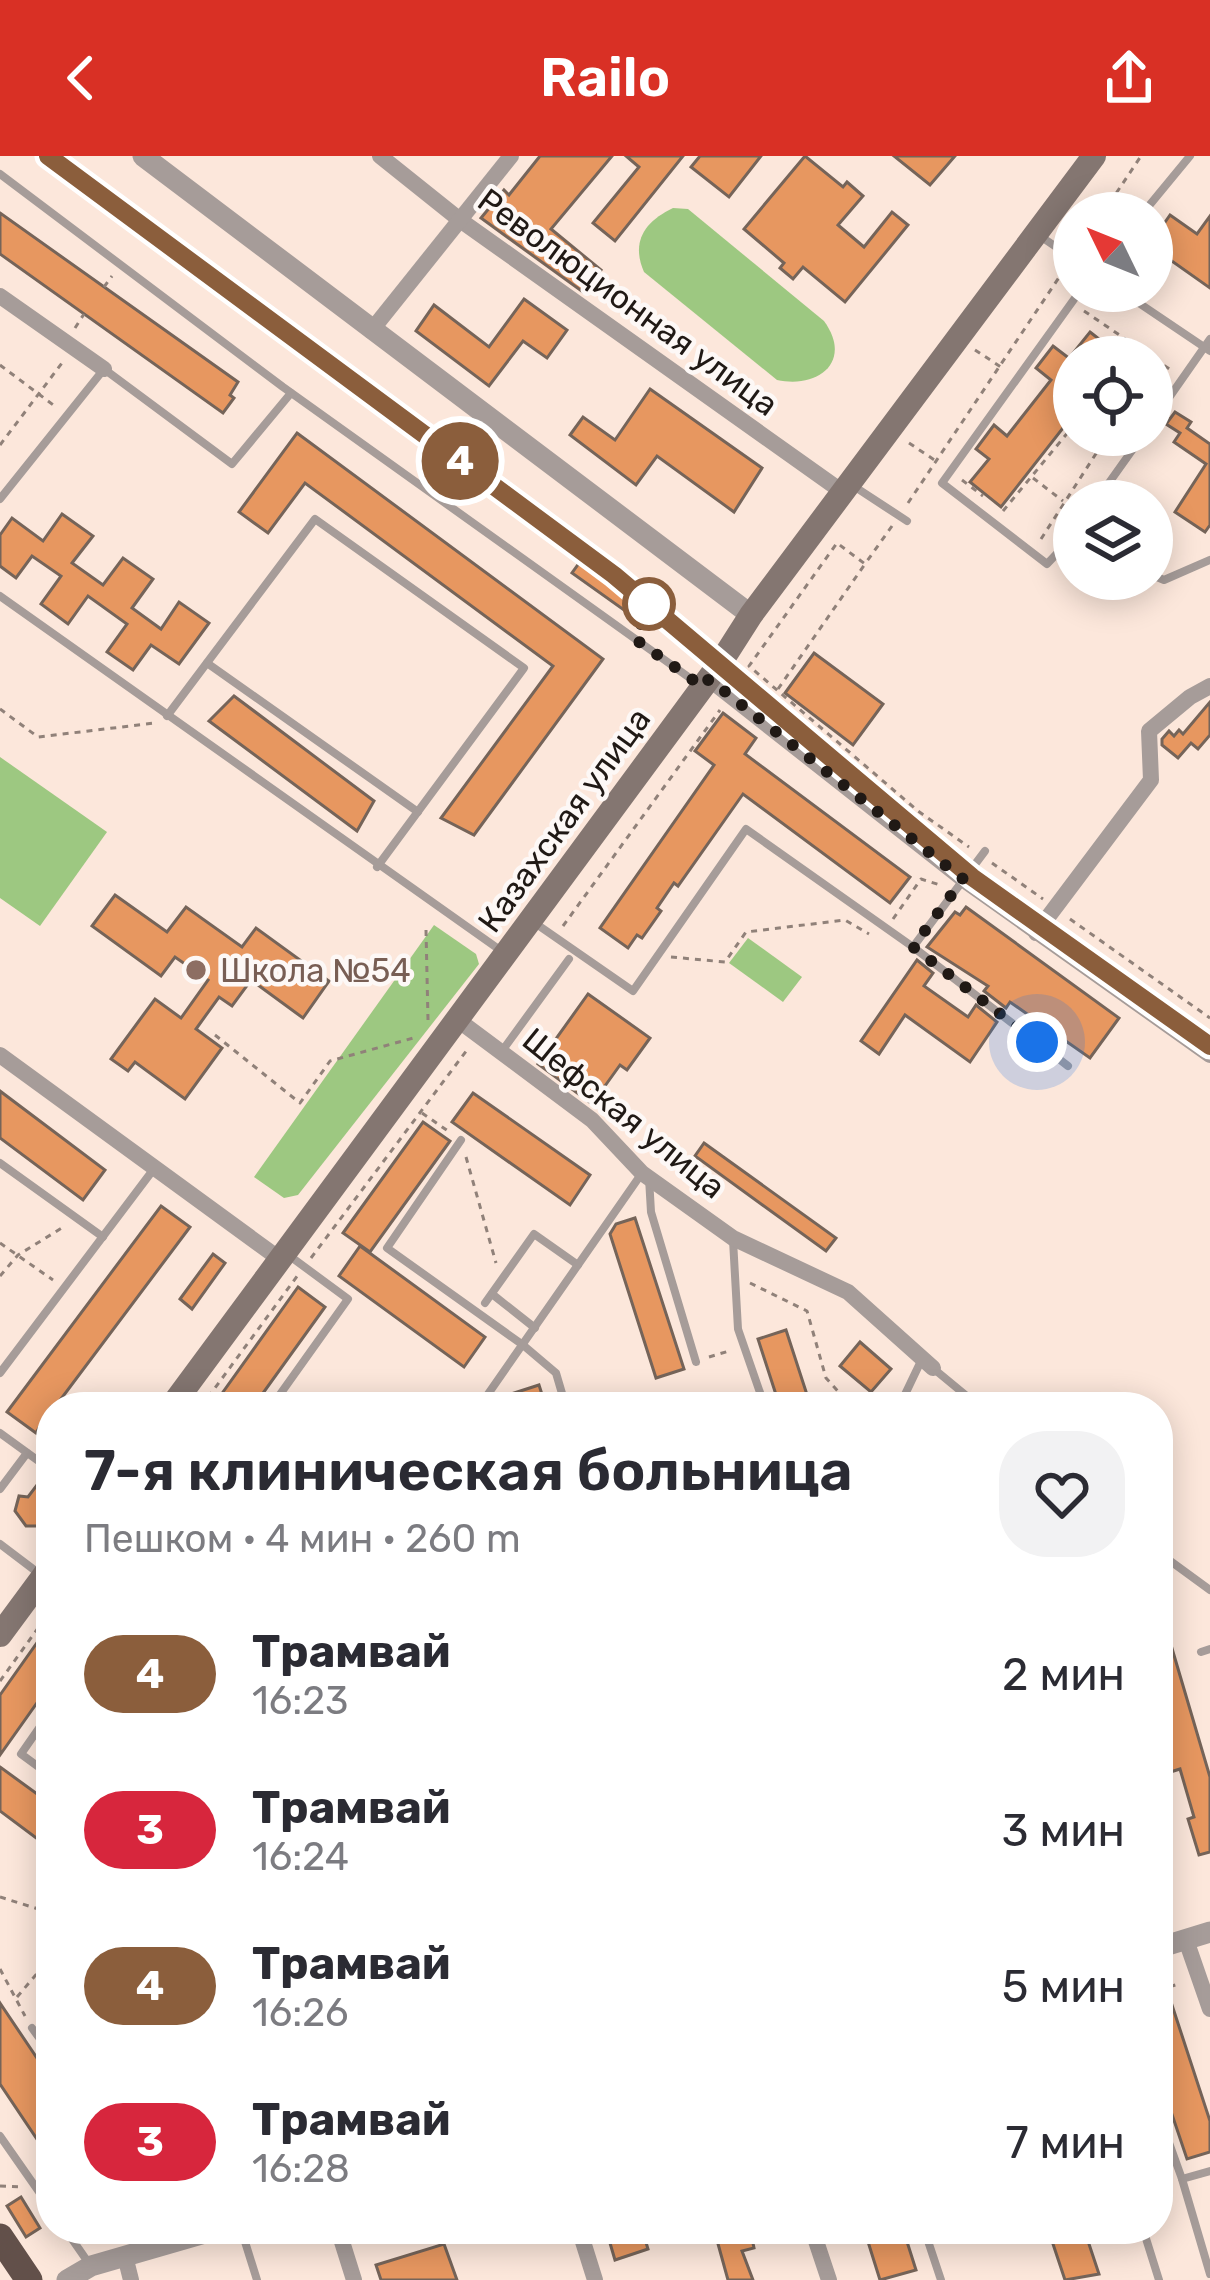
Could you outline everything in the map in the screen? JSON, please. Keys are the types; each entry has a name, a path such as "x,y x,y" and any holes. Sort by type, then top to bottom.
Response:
{"highway":[{"path":"0,2236 29,2280"}],"main road":[{"name":"Казахская улица","path":"183,1392 467,1028 506,955 531,920 751,615 1094,156"},
{"path":"0,1635 36,1600"}],"street":[{"path":"143,156 751,615"},
{"name":"Революционная улица","path":"380,156 460,220 847,489"},
{"path":"371,331 511,156"},
{"path":"0,296 104,369"},
{"path":"706,683 959,885 1108,979 1210,1055"},
{"path":"1036,933 1150,780 1149,731 1210,686"},
{"name":"Шефская улица","path":"467,1028 592,1120 646,1175 733,1238 848,1292 927,1364"},
{"path":"0,1055 154,1169 290,1260"},
{"path":"1173,1944 1210,1932"},
{"path":"1186,1940 1210,2009"},
{"path":"67,2280 149,2244"},
{"path":"343,2244 354,2280"},
{"path":"583,2244 595,2280"},
{"path":"817,2244 829,2280"},
{"path":"125,2256 131,2280"}],"lane":[{"path":"1160,192 1190,156"},
{"path":"0,174 291,393 706,683"},
{"path":"1036,233 1053,244"},
{"path":"1053,559 1047,564 942,483 1065,312"},
{"path":"1154,312 1208,346 1173,392"},
{"path":"0,499 104,369 232,464 291,393"},
{"path":"847,489 903,519"},
{"path":"171,719 315,519 505,654 524,668 377,867"},
{"path":"1173,576 1210,560"},
{"path":"0,596 506,955"},
{"path":"208,663 418,812"},
{"path":"531,920 633,991 746,830 913,947 1068,1066"},
{"path":"913,947 983,853"},
{"path":"501,1053 569,959"},
{"path":"461,1140 387,1248 556,1372 562,1392"},
{"path":"0,1163 103,1237"},
{"path":"0,1373 154,1169"},
{"path":"490,1392 646,1175"},
{"path":"646,1175 651,1212 696,1362"},
{"path":"535,1328 489,1299 501,1280 534,1234 578,1265"},
{"path":"733,1238 738,1329 760,1392"},
{"path":"282,1392 348,1299 290,1260"},
{"path":"909,1392 927,1364 962,1392"},
{"path":"0,1433 36,1459"},
{"path":"0,1489 27,1453"},
{"path":"0,1544 36,1582"},
{"path":"1173,1563 1210,1590"},
{"path":"36,1732 21,1754 36,1765"},
{"path":"32,2028 36,2033"},
{"path":"0,2136 36,2188"},
{"path":"1173,2154 1210,2274"},
{"path":"1182,2179 1210,2171"},
{"path":"76,2244 91,2266"},
{"path":"246,2244 257,2280"},
{"path":"929,2244 940,2280"},
{"path":"1148,2244 1159,2280"}],"path":[{"path":"1117,192 1139,159 1129,156"},
{"path":"777,690 903,519 1053,288"},
{"path":"1086,312 1121,336"},
{"path":"958,339 1000,367"},
{"path":"0,445 74,347"},
{"path":"0,365 67,415"},
{"path":"1173,371 1183,378"},
{"path":"890,430 938,462"},
{"path":"1002,512 1053,451"},
{"path":"951,470 985,498"},
{"path":"1032,477 1053,493"},
{"path":"1040,542 1053,521"},
{"path":"866,564 837,543 749,666 919,812 1210,1018"},
{"path":"747,677 753,670"},
{"path":"0,709 38,737 171,719"},
{"path":"555,937 716,715"},
{"path":"658,956 725,962 746,932 845,920 876,938 921,879 959,885"},
{"path":"215,1035 300,1103 330,1061 428,1034 426,930"},
{"path":"210,1392 290,1260 422,1113 467,1028"},
{"path":"422,1113 461,1140 501,1280"},
{"path":"0,1276 18,1256 77,1219"},
{"path":"0,1243 64,1288"},
{"path":"735,1275 806,1311 826,1378 839,1392"},
{"path":"696,1362 744,1346"},
{"path":"0,1681 36,1609"},
{"path":"0,1897 36,1908"},
{"path":"0,1969 32,2028"},
{"path":"16,1998 36,1975"},
{"path":"0,2186 36,2188"}],"green space":[{"path":"673,208 688,209 824,321 835,348 827,369 806,380 777,380 644,272 639,251 643,234"},
{"path":"0,757 107,832 40,926 0,898"},
{"path":"434,925 476,954 479,964 298,1195 284,1198 254,1177"},
{"path":"748,938 802,977 783,1002 729,963"}],"building":[{"path":"540,156 612,156 551,229 601,270 583,292 481,218 504,190 509,195"},
{"path":"626,156 683,156 615,241 593,223 639,167"},
{"path":"700,156 761,156 729,197 691,167"},
{"path":"805,156 843,187 847,182 863,196 838,225 864,247 892,212 908,225 845,302 803,267 793,279 780,268 784,263 744,229"},
{"path":"894,156 955,156 930,185"},
{"path":"0,213 238,382 223,413 0,254"},
{"path":"1210,216 1210,288 1173,262 1173,217 1197,234"},
{"path":"524,299 567,330 547,358 523,341 489,386 416,331 434,305 489,347"},
{"path":"1053,346 1053,441 1001,507 970,482 989,459 976,449 994,425 1007,436 1051,380 1036,368"},
{"path":"650,389 762,468 734,512 657,456 636,485 570,435 583,417 615,440"},
{"path":"1173,415 1191,422 1187,428 1210,444 1210,525 1205,532 1175,512 1206,464 1174,442 1180,433 1173,428"},
{"path":"297,433 603,659 474,835 441,818 553,666 305,483 268,533 239,512"},
{"path":"62,514 93,536 72,563 103,585 123,558 153,579 132,608 161,629 179,602 209,623 179,664 151,645 133,670 107,652 127,624 88,596 68,624 41,604 61,576 32,556 16,578 0,566 0,535 12,518 43,541"},
{"path":"582,559 641,601 631,615 572,573"},
{"path":"814,653 883,704 853,745 785,693"},
{"path":"234,696 374,801 357,831 209,721"},
{"path":"1210,702 1210,735 1198,749 1191,743 1178,758 1162,745 1162,739 1169,731 1174,736 1179,730 1183,734"},
{"path":"723,713 756,738 745,754 910,877 890,903 743,794 678,886 674,883 642,938 637,935 628,948 600,928 714,765 695,751"},
{"path":"115,895 167,932 186,907 242,947 256,928 329,981 303,1018 251,980 232,1006 219,997 196,1029 222,1048 185,1099 135,1062 128,1071 111,1059 155,999 181,1018 208,980 175,957 161,976 92,926"},
{"path":"966,907 1119,1018 1090,1058 1010,1002 1006,1008 984,991 988,986 927,947 955,912 960,915"},
{"path":"917,960 933,973 924,986 968,1017 976,1005 997,1022 970,1062 905,1015 879,1054 861,1041"},
{"path":"588,994 650,1038 627,1070 620,1065 592,1104 538,1064"},
{"path":"0,1091 105,1170 83,1200 0,1138"},
{"path":"473,1093 590,1175 570,1205 452,1122"},
{"path":"423,1122 450,1141 370,1252 343,1233"},
{"path":"704,1143 836,1238 826,1251 695,1156"},
{"path":"161,1206 190,1227 66,1392 36,1392 36,1433 7,1412"},
{"path":"635,1218 684,1369 656,1378 610,1234 616,1224"},
{"path":"360,1246 485,1337 464,1367 339,1276"},
{"path":"213,1254 225,1263 192,1309 180,1299"},
{"path":"298,1287 325,1307 264,1392 223,1392"},
{"path":"786,1330 806,1392 775,1392 758,1339"},
{"path":"860,1342 891,1369 871,1392 840,1366"},
{"path":"36,1486 36,1526 26,1526 15,1511 19,1496 28,1497"},
{"path":"36,1644 36,1704 0,1755 0,1695"},
{"path":"1173,1652 1210,1777 1210,1852 1199,1855 1180,1769 1173,1771"},
{"path":"0,1767 36,1793 36,1838 0,1811"},
{"path":"0,2003 36,2057 36,2138 0,2084"},
{"path":"1173,2008 1210,2121 1210,2152 1187,2159 1173,2117"},
{"path":"21,2197 36,2221 36,2231 26,2237 7,2206"},
{"path":"444,2244 457,2280 381,2280 376,2265"},
{"path":"610,2244 646,2244 648,2249 615,2260"},
{"path":"718,2244 753,2244 754,2248 742,2251 753,2280 728,2280"},
{"path":"869,2244 908,2244 916,2270 880,2280"},
{"path":"1053,2244 1089,2244 1099,2274 1065,2280"}],"tram line":[{"path":"48,156 614,575 972,877 1210,1046"},
{"name":"4","path":"48,156 614,575 972,877 1210,1046"}],"place":[{"name":"Школа №54","path":"196,970"}],"route":[{"path":"649,604 635,639 703,687 709,679 963,879 913,947 1037,1042"}]}
